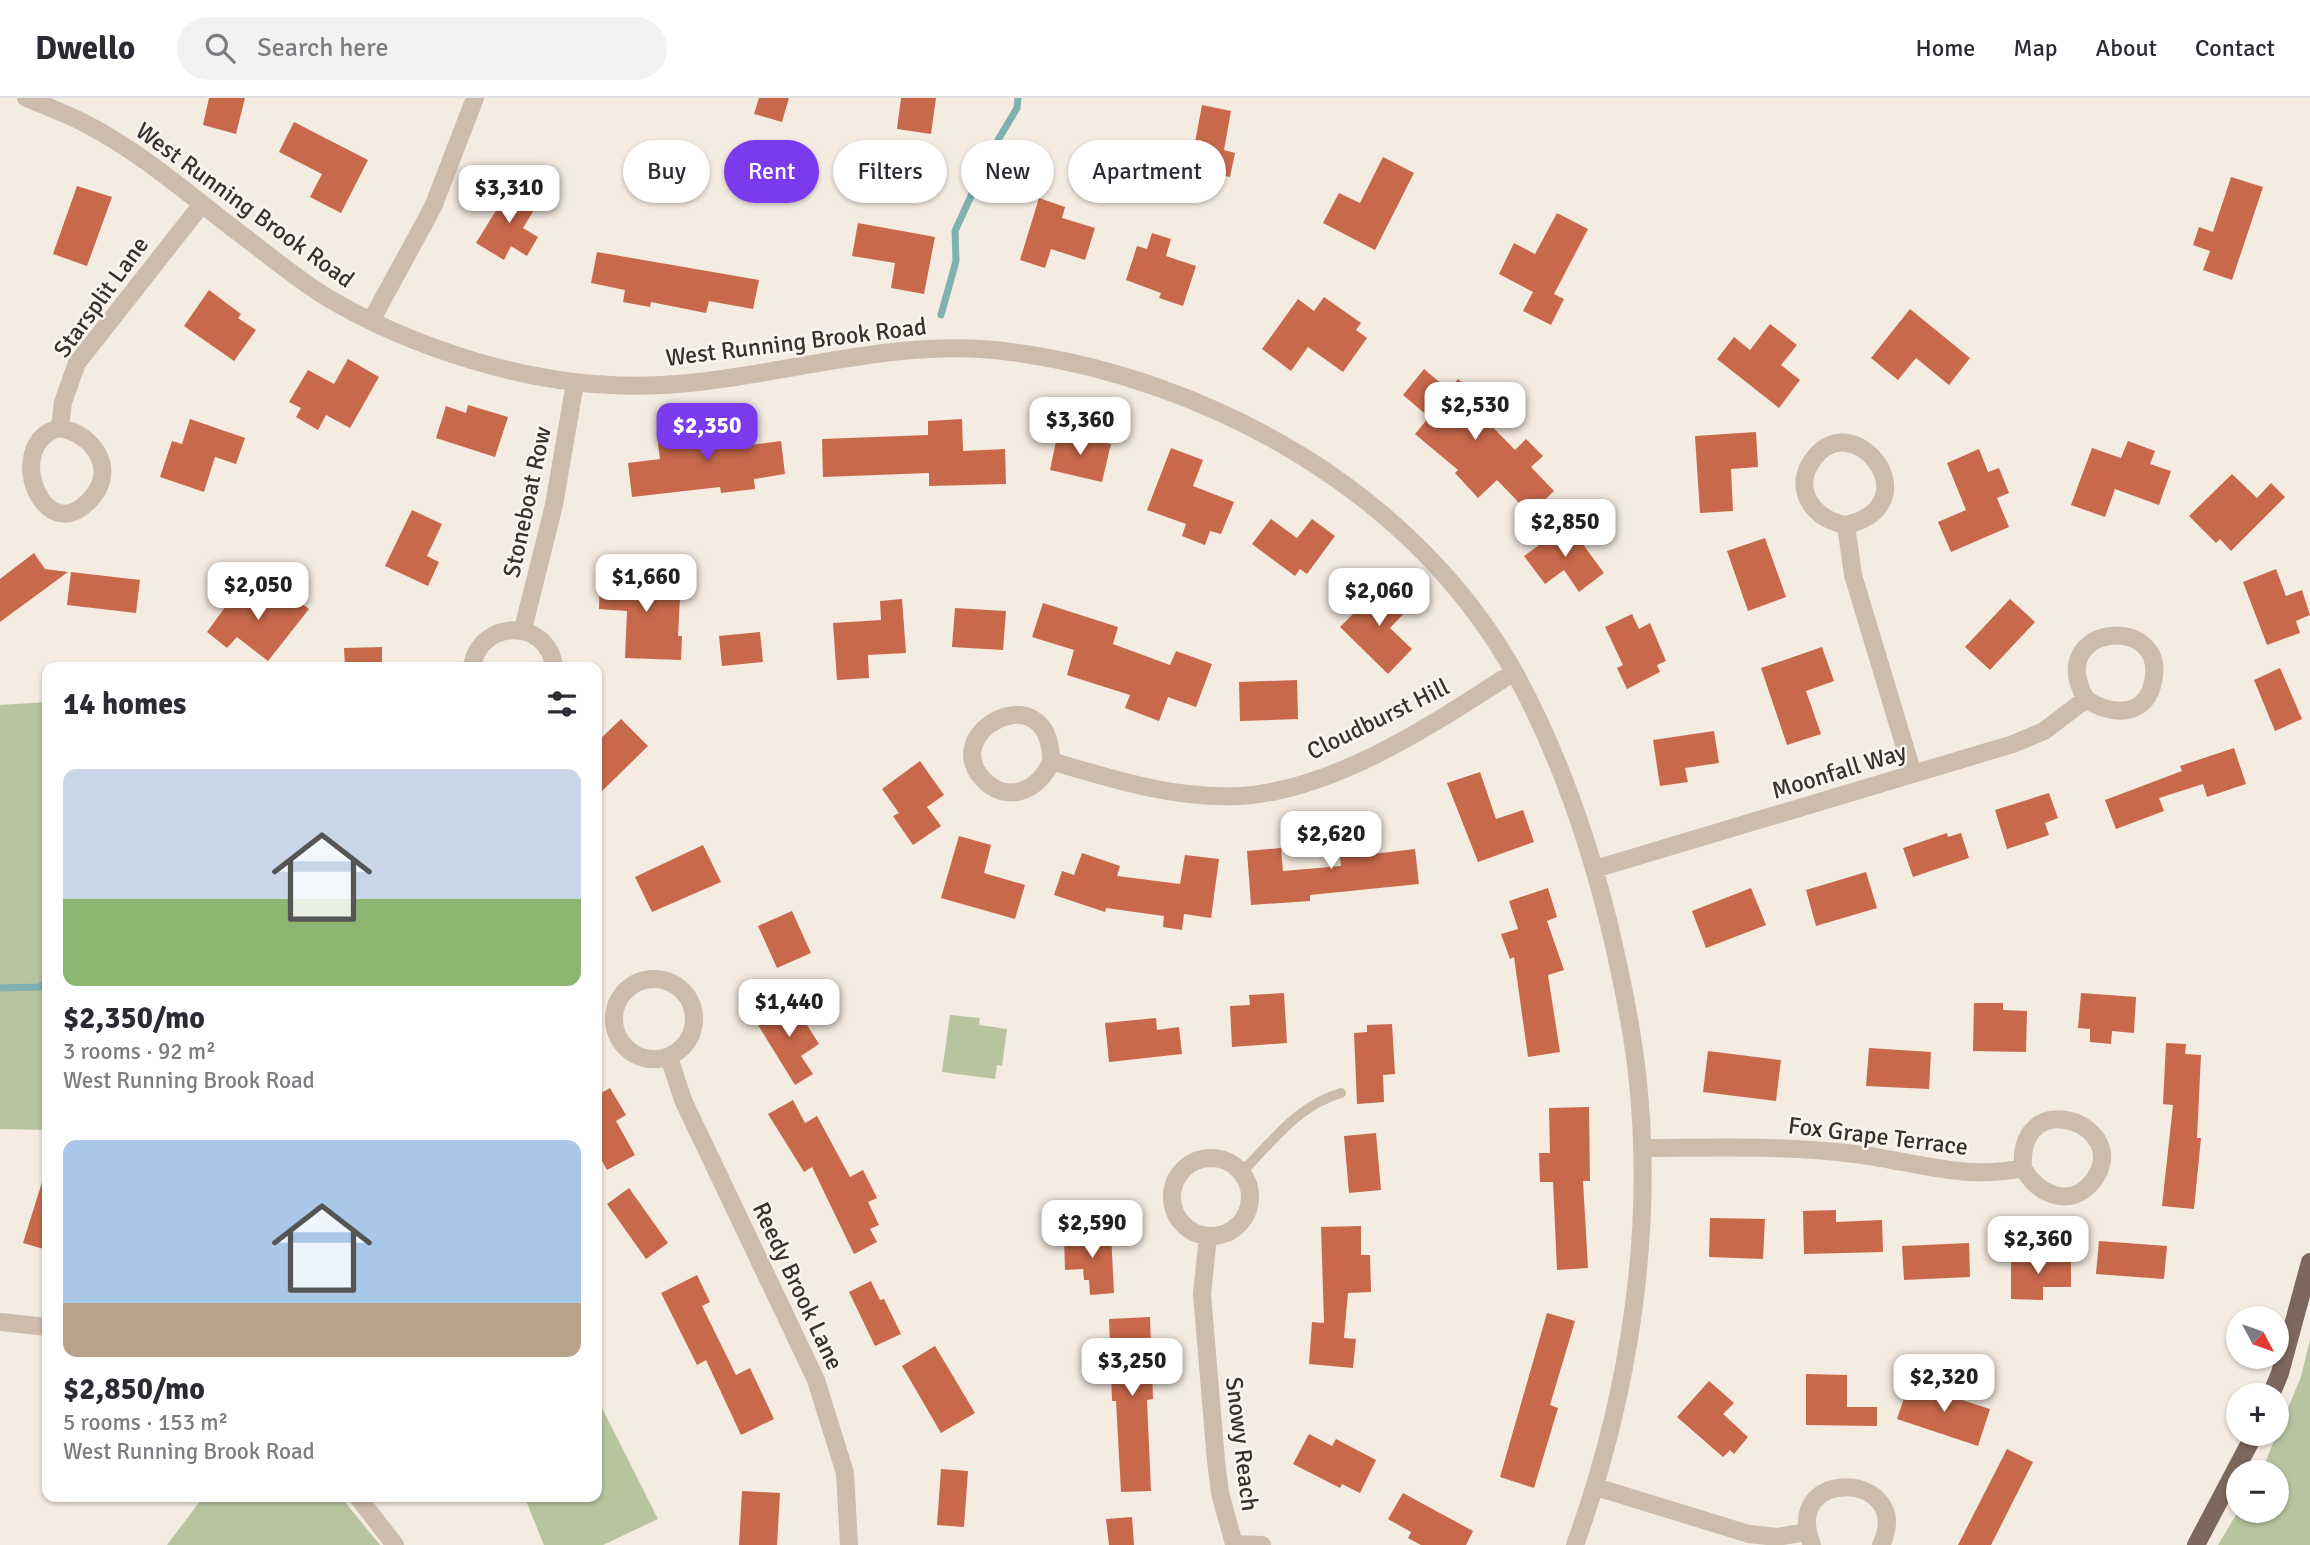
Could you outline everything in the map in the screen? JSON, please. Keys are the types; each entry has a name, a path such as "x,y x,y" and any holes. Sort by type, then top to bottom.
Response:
{"main road":[{"path":"2276,1383 2310,1262"},
{"path":"2196,1545 2248,1446"}],"street":[{"name":"West Running Brook Road","path":"26,98 89,125 202,204 327,298 371,321 470,360 575,383 683,384 903,349 1006,351 1098,367 1142,380 1244,421 1343,485 1386,519 1435,566 1469,607 1514,672 1571,796 1595,869 1628,1014 1637,1074 1642,1148 1639,1241 1629,1342 1596,1488 1575,1545"},
{"path":"371,321 433,206 475,98"},
{"name":"Starsplit Lane","path":"60,428 63,402 78,363 202,204"},
{"name":"Stoneboat Row","path":"523,629 554,505 575,383"},
{"path":"60,428 85,436 99,454 102,467 96,492 85,504 62,512 42,509 33,502 21,486 18,472 24,448 34,437 60,428"},
{"path":"1844,443 1860,447 1872,454 1880,464 1885,488 1873,513 1861,521 1846,524 1834,523 1814,510 1804,485 1806,471 1815,457 1830,446 1844,443"},
{"path":"1846,524 1853,576 1913,774"},
{"path":"474,662 481,643 495,633 523,629 537,636 547,647 552,662"},
{"path":"2108,634 2122,634 2145,646 2153,660 2155,675 2151,691 2144,701 2132,709 2116,713 2101,710 2086,699 2079,687 2077,667 2084,649 2108,634"},
{"name":"Cloudburst Hill","path":"1051,761 1158,790 1240,796 1283,789 1331,774 1385,748 1453,712 1514,672"},
{"name":"Moonfall Way","path":"1595,869 2034,735 2086,699"},
{"path":"1000,716 1025,716 1045,732 1051,745 1051,761 1039,782 1025,790 1010,792 986,782 977,771 974,746 987,723 1000,716"},
{"path":"664,980 678,987 690,1001 694,1015 693,1030 686,1044 669,1057 644,1059 628,1051 618,1038 613,1025 614,1011 620,997 640,981 664,980"},
{"name":"Reedy Brook Lane","path":"669,1057 683,1100 816,1380 845,1473 849,1545"},
{"path":"2053,1119 2076,1120 2088,1129 2100,1152 2100,1165 2094,1179 2084,1190 2070,1196 2042,1192 2032,1183 2023,1168 2025,1141 2034,1128 2053,1119"},
{"name":"Fox Grape Terrace","path":"1642,1148 1784,1148 1856,1154 1967,1173 1999,1173 2023,1168"},
{"path":"1207,1157 1223,1159 1241,1173 1248,1183 1251,1198 1247,1213 1239,1224 1224,1234 1208,1236 1188,1229 1178,1219 1172,1205 1172,1191 1178,1176 1190,1163 1207,1157"},
{"name":"Snowy Reach","path":"1208,1236 1202,1294 1220,1493 1234,1544 1262,1545"},
{"path":"0,1322 42,1326"},
{"path":"1596,1488 1749,1534 1809,1538 1807,1515 1815,1500 1830,1488 1843,1485 1859,1487 1874,1495 1884,1510 1887,1526 1881,1545"},
{"path":"362,1502 395,1545"}],"lane":[{"path":"1241,1173 1299,1113 1322,1098 1340,1093"}],"green space":[{"path":"42,702 42,1130 0,1129 0,705"},
{"path":"950,1015 980,1018 979,1025 1007,1029 1002,1066 997,1065 995,1079 942,1072"},
{"path":"2310,1340 2310,1545 2218,1545 2231,1523 2289,1523 2289,1460 2266,1460 2272,1446 2289,1446 2289,1406 2301,1377"},
{"path":"602,1408 658,1519 603,1545 544,1545 526,1502 602,1502"},
{"path":"199,1502 345,1502 380,1545 167,1545"}],"building":[{"path":"209,98 245,98 236,134 203,125"},
{"path":"759,98 789,98 782,122 754,114"},
{"path":"901,98 936,98 931,134 897,129"},
{"path":"1202,105 1231,111 1226,140 1195,140"},
{"path":"294,122 368,160 341,213 310,197 322,174 279,152"},
{"path":"1226,151 1235,153 1230,177 1226,176"},
{"path":"1383,157 1414,173 1375,250 1323,223 1339,193 1360,203"},
{"path":"2231,177 2263,187 2232,280 2203,270 2210,251 2193,245 2199,227 2213,232"},
{"path":"77,186 112,197 87,266 53,254"},
{"path":"504,186 537,205 523,228 538,237 527,256 511,246 504,260 476,243 497,209 492,206"},
{"path":"1037,203 1053,203 1065,207 1062,218 1095,228 1085,260 1051,249 1045,268 1020,260"},
{"path":"1557,213 1588,229 1554,294 1564,299 1551,325 1523,311 1533,292 1499,274 1514,243 1535,254"},
{"path":"858,223 935,237 924,294 891,288 895,263 852,256"},
{"path":"1152,233 1171,239 1166,256 1196,266 1183,306 1159,298 1161,293 1126,280 1137,246 1147,249"},
{"path":"597,252 759,280 753,309 709,301 706,313 651,302 650,307 623,302 625,290 591,283"},
{"path":"209,290 241,314 238,318 256,330 234,361 184,326"},
{"path":"1324,297 1361,323 1356,330 1367,338 1343,372 1308,347 1291,371 1262,349 1298,299 1314,311"},
{"path":"1910,309 1970,358 1949,385 1916,358 1898,380 1871,358"},
{"path":"1770,324 1797,345 1781,365 1800,380 1779,408 1717,359 1734,337 1750,350"},
{"path":"348,359 379,377 350,428 326,415 318,430 296,417 301,408 289,402 308,370 334,384"},
{"path":"1424,369 1449,390 1458,379 1485,401 1477,411 1515,450 1526,439 1543,456 1531,467 1554,491 1530,514 1497,480 1478,498 1455,473 1458,470 1415,434 1429,417 1403,395"},
{"path":"468,405 508,417 495,457 436,438 446,406 466,413"},
{"path":"190,419 245,438 236,464 215,457 204,492 160,477 172,441 182,444"},
{"path":"962,419 963,451 1005,449 1006,484 929,486 929,473 823,477 822,439 928,435 928,421"},
{"path":"746,424 749,445 781,441 785,474 754,479 755,489 721,493 720,487 632,497 628,463 660,459 657,436"},
{"path":"1058,432 1111,444 1102,482 1050,470"},
{"path":"1756,432 1758,467 1731,469 1733,511 1700,513 1695,436"},
{"path":"2128,441 2155,451 2150,464 2171,471 2159,505 2115,489 2105,517 2071,505 2092,448 2121,458"},
{"path":"1171,448 1203,460 1193,486 1234,502 1221,534 1210,531 1205,545 1182,536 1186,524 1147,510"},
{"path":"1979,449 1988,472 1999,468 2009,493 1997,498 2009,527 1951,552 1938,522 1966,510 1947,463"},
{"path":"2232,474 2257,498 2271,483 2285,497 2231,551 2220,539 2216,543 2189,516"},
{"path":"412,510 442,524 427,556 439,562 428,586 385,566"},
{"path":"1271,519 1297,538 1312,519 1335,536 1307,574 1300,569 1295,576 1252,544"},
{"path":"1568,524 1604,573 1579,592 1564,570 1545,584 1524,556"},
{"path":"1765,538 1786,597 1748,611 1727,551"},
{"path":"34,553 45,569 68,572 0,622 0,579"},
{"path":"2276,569 2286,596 2302,590 2310,615 2296,621 2300,633 2267,645 2243,582"},
{"path":"71,572 140,580 136,613 67,605"},
{"path":"600,575 681,578 678,636 682,636 681,660 625,658 627,611 599,609"},
{"path":"1384,583 1409,608 1390,628 1412,649 1388,674 1340,627"},
{"path":"280,587 309,609 268,661 237,637 227,648 207,632 239,588 264,608"},
{"path":"902,599 906,653 868,655 869,678 837,680 833,623 881,620 880,601"},
{"path":"2010,599 2035,622 1990,670 1965,647"},
{"path":"1043,603 1118,627 1113,644 1170,665 1176,651 1212,664 1196,707 1168,697 1159,721 1125,708 1130,695 1067,675 1074,650 1032,637"},
{"path":"955,608 1006,611 1003,650 952,647"},
{"path":"1632,614 1639,629 1650,623 1666,661 1657,665 1660,672 1627,689 1617,668 1623,665 1605,627"},
{"path":"760,632 763,662 722,666 719,636"},
{"path":"382,647 382,662 345,662 344,648"},
{"path":"1822,647 1834,681 1806,691 1821,734 1787,745 1761,668"},
{"path":"2280,668 2302,719 2275,731 2254,680"},
{"path":"1297,680 1298,719 1240,721 1239,682"},
{"path":"621,719 648,746 602,791 602,737"},
{"path":"1714,731 1719,763 1685,768 1688,782 1660,786 1653,740"},
{"path":"2234,748 2246,784 2207,797 2203,784 2159,798 2164,811 2116,829 2105,800 2182,771 2180,766"},
{"path":"920,761 944,795 927,807 941,826 913,845 893,816 899,813 882,789"},
{"path":"1480,772 1496,819 1523,810 1534,842 1478,862 1447,783"},
{"path":"2049,793 2058,818 2045,823 2049,835 2007,849 1995,810"},
{"path":"1370,824 1373,854 1415,849 1419,884 1310,895 1310,901 1251,905 1247,851 1281,848 1283,871 1341,866 1337,827"},
{"path":"1947,833 1948,837 1961,833 1969,858 1913,877 1903,848"},
{"path":"959,836 991,845 984,873 1025,885 1015,919 941,898"},
{"path":"703,845 721,882 652,912 635,877"},
{"path":"1082,853 1120,866 1117,876 1180,884 1185,855 1219,859 1211,918 1184,914 1182,930 1163,927 1164,916 1106,908 1105,912 1054,895 1062,871 1074,875"},
{"path":"1866,872 1877,908 1816,926 1806,890"},
{"path":"1548,888 1557,917 1547,921 1564,970 1548,975 1560,1052 1528,1057 1514,957 1510,959 1501,934 1518,929 1509,901"},
{"path":"1751,888 1766,925 1706,948 1692,911"},
{"path":"792,911 811,953 777,968 758,926"},
{"path":"1284,993 1287,1043 1232,1047 1230,1006 1250,1005 1249,995"},
{"path":"2081,993 2136,997 2134,1033 2112,1031 2111,1044 2090,1042 2090,1029 2078,1028"},
{"path":"790,998 819,1044 801,1056 813,1074 795,1085 755,1020"},
{"path":"1974,1003 2003,1003 2003,1010 2027,1011 2026,1052 1973,1051"},
{"path":"1156,1018 1157,1030 1179,1027 1182,1054 1109,1062 1105,1023"},
{"path":"1392,1024 1395,1074 1383,1075 1384,1102 1357,1104 1354,1033 1367,1032 1367,1025"},
{"path":"2166,1043 2186,1044 2185,1054 2201,1055 2197,1138 2201,1138 2194,1209 2162,1206 2173,1105 2163,1104"},
{"path":"1869,1048 1931,1052 1929,1089 1866,1086"},
{"path":"1708,1051 1781,1060 1776,1101 1703,1092"},
{"path":"610,1088 626,1115 616,1121 635,1155 607,1170 602,1161 602,1092"},
{"path":"793,1100 805,1123 817,1116 850,1177 863,1170 877,1198 868,1202 879,1225 870,1229 877,1242 854,1254 812,1167 804,1172 768,1114"},
{"path":"1589,1107 1590,1181 1583,1181 1588,1268 1557,1270 1553,1182 1540,1182 1539,1153 1550,1153 1549,1108"},
{"path":"1376,1133 1381,1190 1349,1193 1344,1136"},
{"path":"42,1182 42,1249 23,1243"},
{"path":"629,1188 668,1243 646,1259 607,1204"},
{"path":"1836,1210 1836,1222 1882,1220 1883,1252 1804,1254 1803,1211"},
{"path":"1710,1218 1765,1219 1763,1259 1709,1257"},
{"path":"1361,1226 1361,1255 1370,1255 1371,1292 1348,1293 1344,1338 1356,1339 1353,1368 1309,1364 1312,1322 1324,1323 1321,1227"},
{"path":"1111,1233 1114,1293 1090,1295 1089,1280 1084,1280 1083,1269 1065,1270 1064,1236"},
{"path":"2099,1241 2167,1246 2164,1279 2096,1274"},
{"path":"1969,1243 1970,1277 1904,1280 1902,1246"},
{"path":"2011,1257 2071,1257 2071,1287 2043,1287 2043,1300 2011,1299"},
{"path":"697,1275 710,1302 702,1306 736,1375 750,1368 774,1419 741,1435 706,1360 697,1365 661,1293"},
{"path":"871,1281 880,1300 884,1299 901,1334 875,1346 849,1292"},
{"path":"1547,1313 1575,1321 1550,1405 1558,1408 1534,1488 1500,1477"},
{"path":"1150,1317 1153,1399 1147,1400 1151,1491 1121,1492 1116,1401 1112,1401 1109,1319"},
{"path":"935,1346 975,1413 941,1433 902,1366"},
{"path":"1806,1374 1847,1375 1847,1407 1877,1407 1877,1426 1806,1425"},
{"path":"1709,1381 1734,1403 1723,1414 1748,1437 1734,1454 1730,1450 1723,1457 1677,1417"},
{"path":"1909,1383 1990,1409 1978,1446 1897,1419"},
{"path":"1309,1434 1332,1446 1336,1439 1376,1460 1360,1493 1342,1484 1340,1488 1293,1464"},
{"path":"2007,1449 2033,1462 1991,1545 1958,1545"},
{"path":"941,1469 968,1471 964,1527 937,1525"},
{"path":"742,1491 780,1493 777,1545 739,1545"},
{"path":"1403,1493 1473,1531 1466,1545 1421,1545 1408,1538 1411,1532 1388,1519"},
{"path":"1132,1517 1134,1545 1109,1545 1106,1519"}],"waterway":[{"path":"941,315 956,261 955,231 992,150 1017,108 1018,98"},
{"path":"0,988 42,985"}]}
